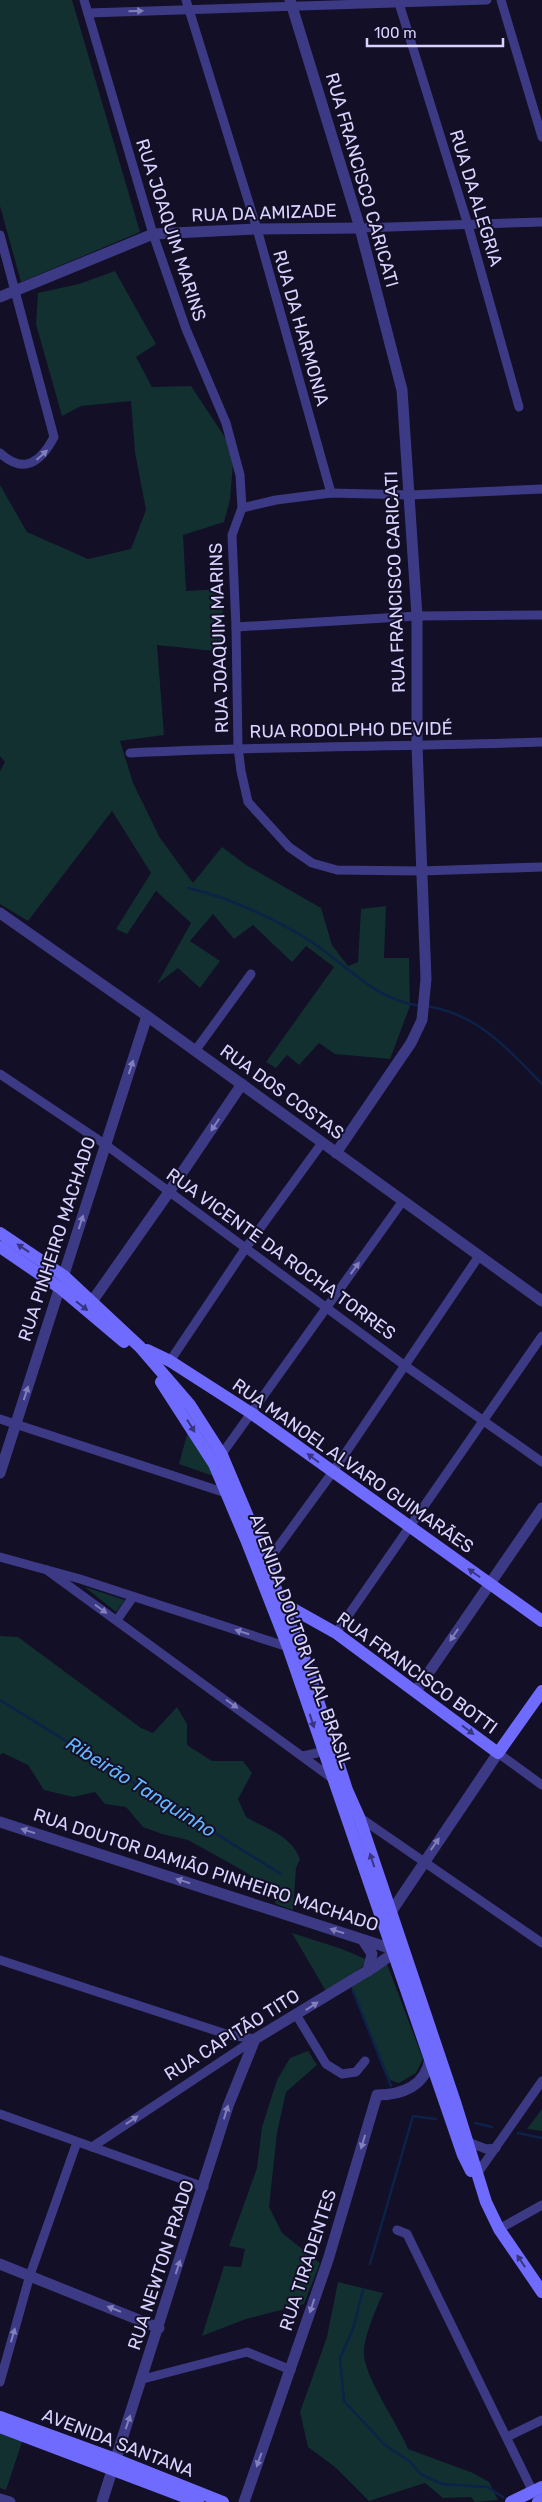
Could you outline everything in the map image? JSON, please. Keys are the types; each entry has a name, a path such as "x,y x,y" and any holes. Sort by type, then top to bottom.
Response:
{"main road":[{"name":"AVENIDA DOUTOR VITAL BRASIL","path":"0,1232 62,1282 133,1350 157,1376 218,1459 227,1494 274,1598 302,1651 334,1779 396,1948 452,2123 464,2140"},
{"name":"AVENIDA DOUTOR VITAL BRASIL","path":"0,1247 93,1300 140,1347 190,1405 241,1498 267,1562 274,1598 288,1647 327,1747 359,1817 386,1919"},
{"name":"RUA MANOEL ALVARO GUIMARÃES","path":"140,1347 170,1361 251,1413 332,1473 542,1621"},
{"name":"RUA FRANCISCO BOTTI","path":"274,1598 336,1633 498,1753"},
{"path":"498,1753 542,1692"},
{"name":"AVENIDA DOUTOR VITAL BRASIL","path":"396,1948 456,2105 464,2140"},
{"path":"464,2140 478,2174 486,2202 499,2229 542,2292"},
{"name":"AVENIDA SANTANA","path":"0,2417 170,2485 223,2502"},
{"name":"AVENIDA SANTANA","path":"0,2427 114,2463"},
{"name":"AVENIDA SANTANA","path":"170,2485 198,2502"},
{"path":"511,2502 539,2495"}],"street":[{"name":"RUA JOAQUIM MARINS","path":"84,0 153,234 186,329 226,423 240,475 242,508 232,535 238,747 248,802 289,847 312,863 337,870 421,871 542,867"},
{"path":"88,13 187,5 487,0"},
{"path":"501,0 542,137"},
{"name":"RUA DA ALEGRIA","path":"398,2 468,225 519,407"},
{"name":"RUA FRANCISCO CARICATI","path":"291,3 360,228 402,390 411,495 417,616 417,746 426,979 422,1020 411,1043 336,1153"},
{"name":"RUA DA HARMONIA","path":"187,5 257,229 331,493"},
{"name":"RUA DA AMIZADE","path":"0,297 153,234 257,229 360,228 542,222"},
{"path":"0,235 54,437 46,452 36,460 20,465 10,462 0,453"},
{"path":"242,508 276,500 331,493 411,495 542,489"},
{"path":"236,627 417,616 542,615"},
{"name":"RUA RODOLPHO DEVIDÉ","path":"130,753 238,747 417,746 542,742"},
{"name":"RUA DOS COSTAS","path":"0,913 242,1084 402,1202 542,1301"},
{"path":"195,1051 251,974"},
{"name":"RUA PINHEIRO MACHADO","path":"0,1473 147,1016"},
{"name":"RUA VICENTE DA ROCHA TORRES","path":"0,1074 106,1145 245,1250 542,1462"},
{"path":"93,1300 242,1084"},
{"path":"170,1361 245,1250 322,1143"},
{"path":"218,1459 402,1202"},
{"path":"267,1562 332,1473 479,1256"},
{"path":"336,1633 542,1336"},
{"path":"0,1419 241,1498"},
{"path":"416,1691 542,1508"},
{"path":"0,1557 80,1579 302,1651"},
{"path":"47,1570 334,1779"},
{"path":"80,1579 81,1595"},
{"path":"116,1620 133,1597"},
{"path":"303,1756 327,1747"},
{"path":"386,1919 498,1753"},
{"name":"RUA FRANCISCO BOTTI","path":"498,1753 542,1785"},
{"path":"344,1809 424,1860 542,1943"},
{"name":"RUA DOUTOR DAMIÃO PINHEIRO MACHADO","path":"0,1822 363,1940 396,1948"},
{"path":"363,1940 372,1954 368,1971"},
{"name":"RUA CAPITÃO TITO","path":"92,2147 255,2039 368,1971 396,1948"},
{"path":"0,1960 229,2035 255,2039"},
{"path":"296,2016 326,2064 342,2074 356,2072 365,2061"},
{"name":"RUA NEWTON PRADO","path":"102,2502 143,2379 228,2106 255,2039"},
{"name":"RUA TIRADENTES","path":"244,2502 328,2260 377,2095 392,2095 411,2089 422,2078 430,2058"},
{"path":"478,2174 542,2081"},
{"path":"0,2114 204,2187"},
{"path":"464,2140 486,2149 496,2148"},
{"path":"0,2382 30,2275 77,2142"},
{"path":"499,2229 542,2205"},
{"path":"397,2230 407,2234 507,2437 539,2495"},
{"path":"0,2264 159,2328"},
{"path":"143,2379 247,2352 291,2370"},
{"path":"507,2437 542,2420"},
{"path":"0,2499 10,2502"}],"green space":[{"path":"0,0 72,0 140,232 21,282 0,206"},
{"path":"115,271 156,344 136,357 152,387 191,386 234,451 230,500 224,522 183,535 186,591 222,589 224,652 157,645 164,735 120,741 133,783 160,838 193,883 222,847 246,865 321,908 332,945 348,966 358,962 361,909 386,906 384,958 409,958 410,1006 390,1059 335,1054 319,1043 299,1065 287,1055 276,1068 266,1062 334,967 306,946 292,962 253,925 234,939 213,914 190,941 220,961 200,988 178,968 157,984 191,923 156,891 127,934 116,929 151,873 112,811 28,921 0,904 0,771 5,762 0,756 0,485 27,532 88,559 131,549 146,510 135,452 131,401 81,406 62,416 36,324 38,293 79,284"},
{"path":"188,1431 216,1477 179,1464"},
{"path":"85,1587 125,1600 116,1612"},
{"path":"0,1636 18,1637 141,1728 153,1733 177,1707 187,1724 187,1745 212,1761 243,1761 252,1773 238,1799 246,1817 284,1838 296,1851 300,1859 296,1868 293,1910 276,1904 270,1889 242,1870 188,1840 143,1827 126,1807 105,1804 95,1792 73,1797 44,1790 28,1765 3,1753 0,1755"},
{"path":"292,1933 342,1949 370,1961 327,1993"},
{"path":"387,1964 423,2059 416,2073 399,2083 390,2080 350,1984"},
{"path":"308,2051 317,2065 286,2092 277,2133 269,2207 282,2233 320,2263 304,2304 246,2319 202,2336 224,2266 241,2267 245,2249 229,2246 257,2168 262,2127 277,2080 290,2058"},
{"path":"542,2109 542,2131 527,2129"},
{"path":"338,2282 383,2293 368,2332 364,2355 370,2377 408,2449 473,2473 489,2482 498,2500 475,2502 471,2497 443,2498 425,2483 369,2501 335,2467 308,2447 300,2412 327,2337"},
{"path":"0,2431 23,2439 6,2490 0,2488"}],"waterway":[{"path":"188,888 233,902 276,922 319,947 372,987 402,1002 420,1006"},
{"path":"426,1006 461,1016 490,1034 542,1084"},
{"name":"Ribeirão Tanquinho","path":"0,1700 281,1874"},
{"name":"Ribeirão Tanquinho","path":"353,1991 391,2086"},
{"name":"Ribeirão Tanquinho","path":"370,2264 413,2116 436,2119"},
{"path":"475,2123 492,2127"},
{"path":"518,2133 542,2138"},
{"name":"Ribeirão Tanquinho","path":"363,2290 353,2329 340,2358 344,2401 385,2445 409,2461 422,2475 442,2484 487,2487 503,2497"}]}
